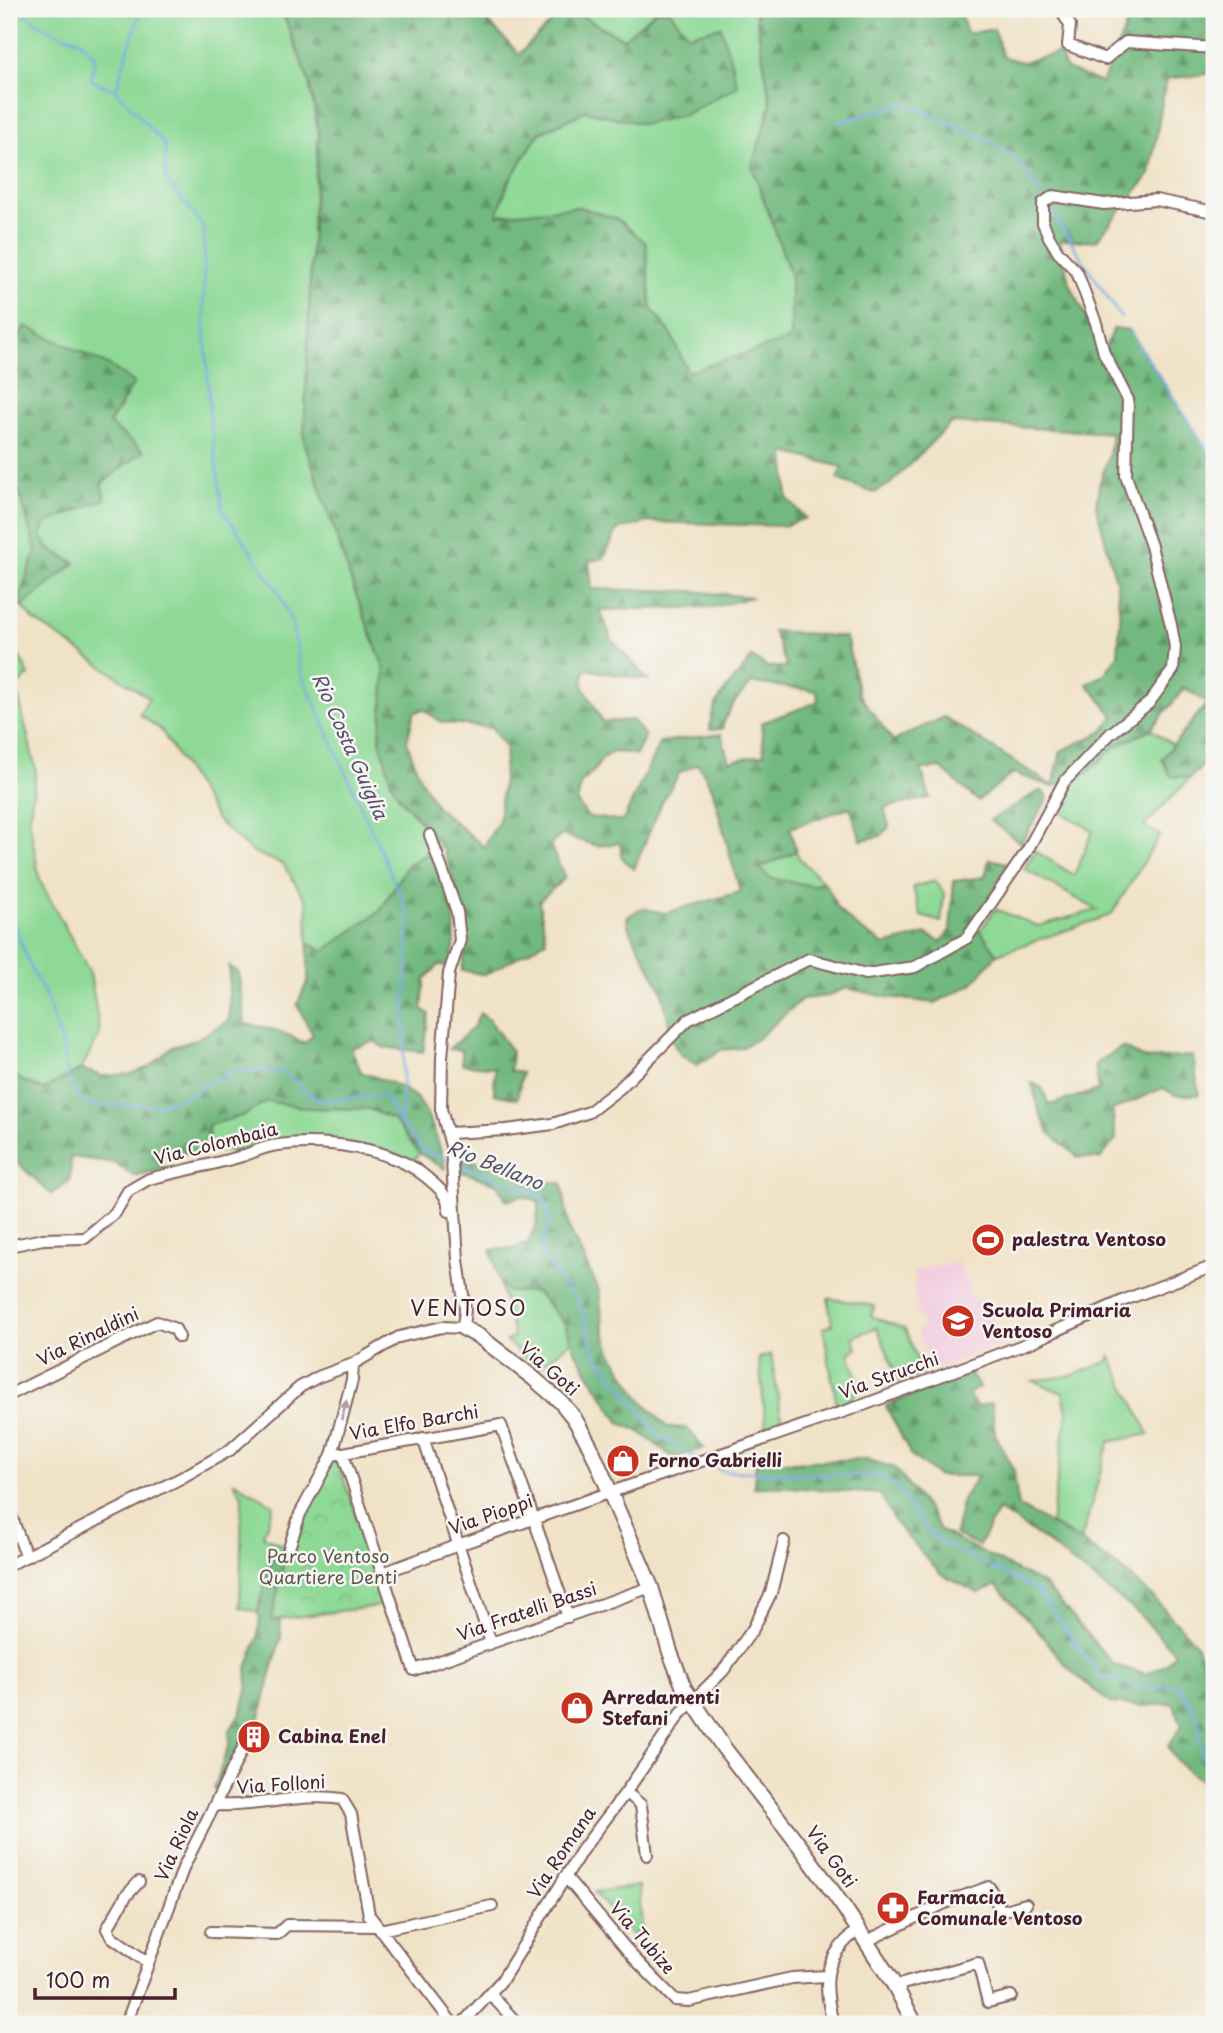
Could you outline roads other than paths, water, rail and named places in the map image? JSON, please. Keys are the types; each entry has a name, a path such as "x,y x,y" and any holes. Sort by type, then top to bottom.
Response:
{"street":[{"path":"1060,9 1070,24 1068,45 1098,58 1105,59 1126,42 1214,48"},
{"path":"448,1133 553,1124 589,1112 620,1088 688,1020 809,959 866,974 915,967 967,938 1027,851 1063,782 1110,734 1149,703 1174,670 1175,647 1171,625 1151,546 1126,476 1128,400 1104,354 1077,272 1049,237 1043,223 1043,203 1053,196 1104,204 1156,200 1214,212"},
{"name":"Via Colombaia","path":"430,835 457,912 460,940 449,973 442,1058 441,1114 448,1133 451,1155 458,1260 465,1309 463,1328"},
{"name":"Via Colombaia","path":"9,1246 43,1239 85,1238 115,1213 128,1191 149,1179 240,1157 275,1145 309,1143 346,1146 377,1153 414,1168 442,1191 449,1203 451,1220 457,1233"},
{"name":"Via Strucchi","path":"611,1492 866,1404 1022,1345 1137,1295 1214,1266"},
{"name":"Via Rinaldini","path":"9,1395 157,1322 175,1329 179,1337"},
{"path":"9,1565 181,1478 222,1454 300,1387 318,1377 353,1364 399,1337 442,1327 463,1328"},
{"name":"Via Goti","path":"463,1328 503,1354 561,1402 574,1418 611,1492 651,1587 673,1660 692,1701 731,1758 803,1850 863,1935 915,2024"},
{"path":"289,1549 300,1514 337,1454 353,1364"},
{"name":"Via Elfo Barchi","path":"337,1454 502,1425 534,1519"},
{"path":"423,1438 491,1643"},
{"path":"337,1454 383,1573"},
{"name":"Via Pioppi","path":"383,1573 611,1492"},
{"path":"9,1510 26,1556"},
{"path":"534,1519 568,1617"},
{"name":"Via Romana","path":"462,2024 506,1974 582,1850 680,1714 723,1671 753,1629 771,1593 784,1541"},
{"name":"Via Fratelli Bassi","path":"383,1573 414,1670 651,1587"},
{"name":"Via Riola","path":"126,2024 184,1866 245,1744"},
{"path":"626,1792 641,1805 647,1855"},
{"name":"Via Folloni","path":"216,1805 323,1796 342,1800 351,1814 369,1915 453,2024"},
{"name":"Via Tubize","path":"565,1876 641,1966 675,2000 689,2001 792,1978 826,1976"},
{"name":"Via Riola","path":"139,1882 107,1929 112,1937 147,1962"},
{"path":"833,2024 826,1976 837,1951 863,1935 989,1887 1001,1911 1026,1904"},
{"path":"211,1932 276,1934 287,1925 379,1928 492,1906"},
{"path":"895,1986 978,1963 988,2002 1011,1996"},
{"path":"490,1994 518,2024"}],"waterway":[{"path":"16,9 47,29 80,41 95,56 91,80 115,90"},
{"name":"Rio Costa Guiglia","path":"141,9 116,90 165,145 166,180 204,227 204,310 210,419 223,510 278,591 292,623 302,675 409,914 401,1124"},
{"path":"838,123 905,103 985,138 1017,158 1041,195"},
{"path":"1049,208 1121,318"},
{"path":"1129,330 1214,460"},
{"name":"Rio Bellano","path":"9,912 33,973 45,994 63,1047 68,1078 83,1103 98,1106 158,1105 192,1094 212,1080 236,1071 282,1071 316,1099 384,1094 401,1125 425,1151 450,1161"},
{"name":"Rio Bellano","path":"456,1163 544,1197 550,1222 540,1252 580,1305 594,1351 657,1434 696,1458"},
{"name":"Rio Bellano","path":"705,1462 722,1471 881,1476 898,1489 925,1528 941,1542 1037,1590 1100,1676 1141,1687 1179,1685 1198,1719 1202,1758 1214,1766"}],"place":[{"name":"palestra Ventoso","path":"988,1240"},
{"name":"Scuola Primaria Ventoso","path":"958,1321"},
{"name":"Forno Gabrielli","path":"623,1461"},
{"name":"Arredamenti Stefani","path":"577,1708"},
{"name":"Cabina Enel","path":"254,1737"},
{"name":"Farmacia Comunale Ventoso","path":"893,1908"}],"district":[{"name":"VENTOSO","path":"469,1309"}],"park label":[{"name":"Parco Ventoso Quartiere Denti","path":"328,1567"}]}
